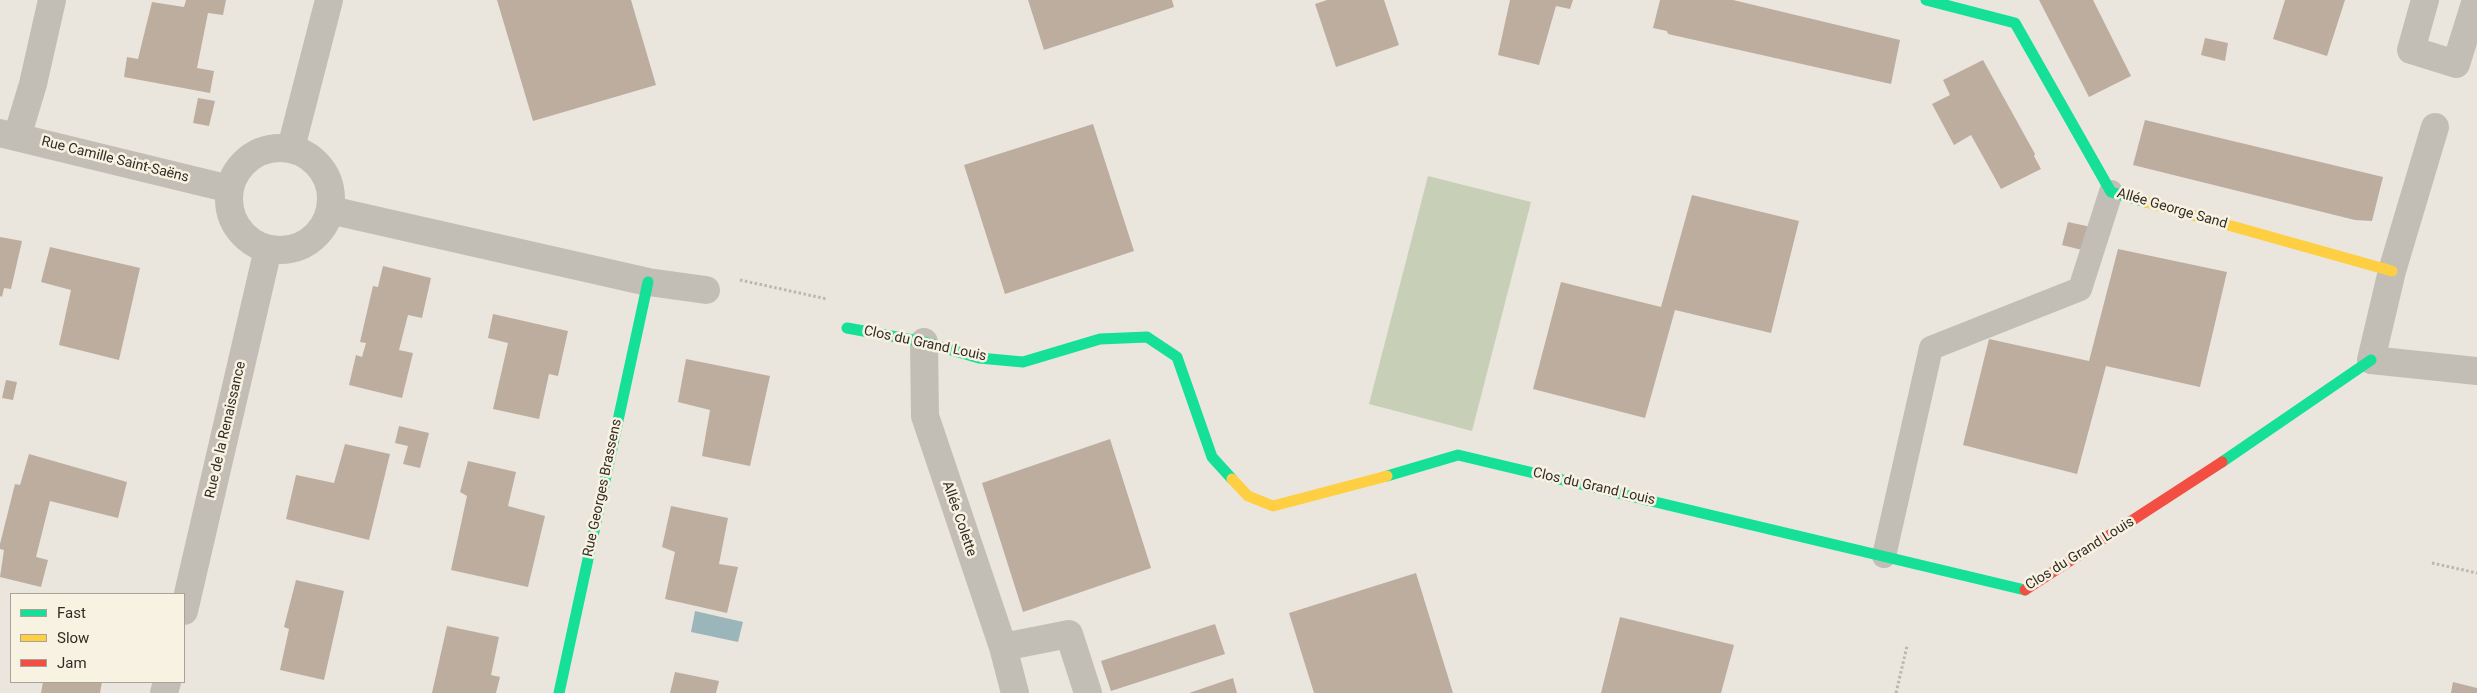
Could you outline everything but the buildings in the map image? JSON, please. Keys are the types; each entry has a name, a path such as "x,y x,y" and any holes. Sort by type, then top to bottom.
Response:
{"street":[{"path":"9,135 33,84 52,0"},
{"path":"291,148 329,0"},
{"name":"Allée George Sand","path":"1926,0 2015,23 2111,192 2392,271"},
{"path":"2425,0 2411,50 2456,64 2476,0"},
{"path":"2436,127 2392,271 2372,360 2477,371"},
{"name":"Rue Camille Saint-Saëns","path":"9,135 230,188"},
{"path":"275,147 291,148 306,154 319,165 331,194 330,210 324,226 313,238 300,246 284,250 268,248 253,243 241,233 233,219 228,204 230,188 235,173 246,160 259,151 275,147"},
{"path":"330,210 648,282 706,290"},
{"name":"Rue de la Renaissance","path":"185,607 268,248"},
{"name":"Rue Georges Brassens","path":"559,693 648,282"},
{"name":"Clos du Grand Louis","path":"847,328 924,342 979,358 1023,362 1100,339 1146,337 1177,357 1212,457 1248,496 1273,506 1306,499 1458,455 2023,591 2183,488 2372,360"},
{"name":"Allée Colette","path":"924,342 924,416 1003,647 1015,693"},
{"path":"1003,647 1069,634 1088,693"}],"lane":[{"path":"1884,556 1931,348 2080,289 2111,192"}],"path":[{"path":"706,290 737,280 828,299 847,328"},
{"path":"2432,563 2477,573"},
{"path":"1896,693 1906,646"}],"green space":[{"path":"1428,176 1531,202 1472,431 1369,404"}],"water":[{"path":"695,611 743,622 738,642 691,632"}],"traffic: fast":[{"path":"1926,0 2015,23 2111,192 2146,202"},
{"path":"559,693 648,282"},
{"path":"847,328 924,342 979,358 1023,362 1100,339 1147,337 1177,357 1212,457 1232,479"},
{"path":"2222,462 2371,360"},
{"path":"1387,476 1458,455 2025,590"}],"traffic: slow":[{"path":"2146,202 2392,271"},
{"path":"1232,479 1248,496 1273,506 1387,476"}],"traffic: jam":[{"path":"2025,590 2222,462"}]}
